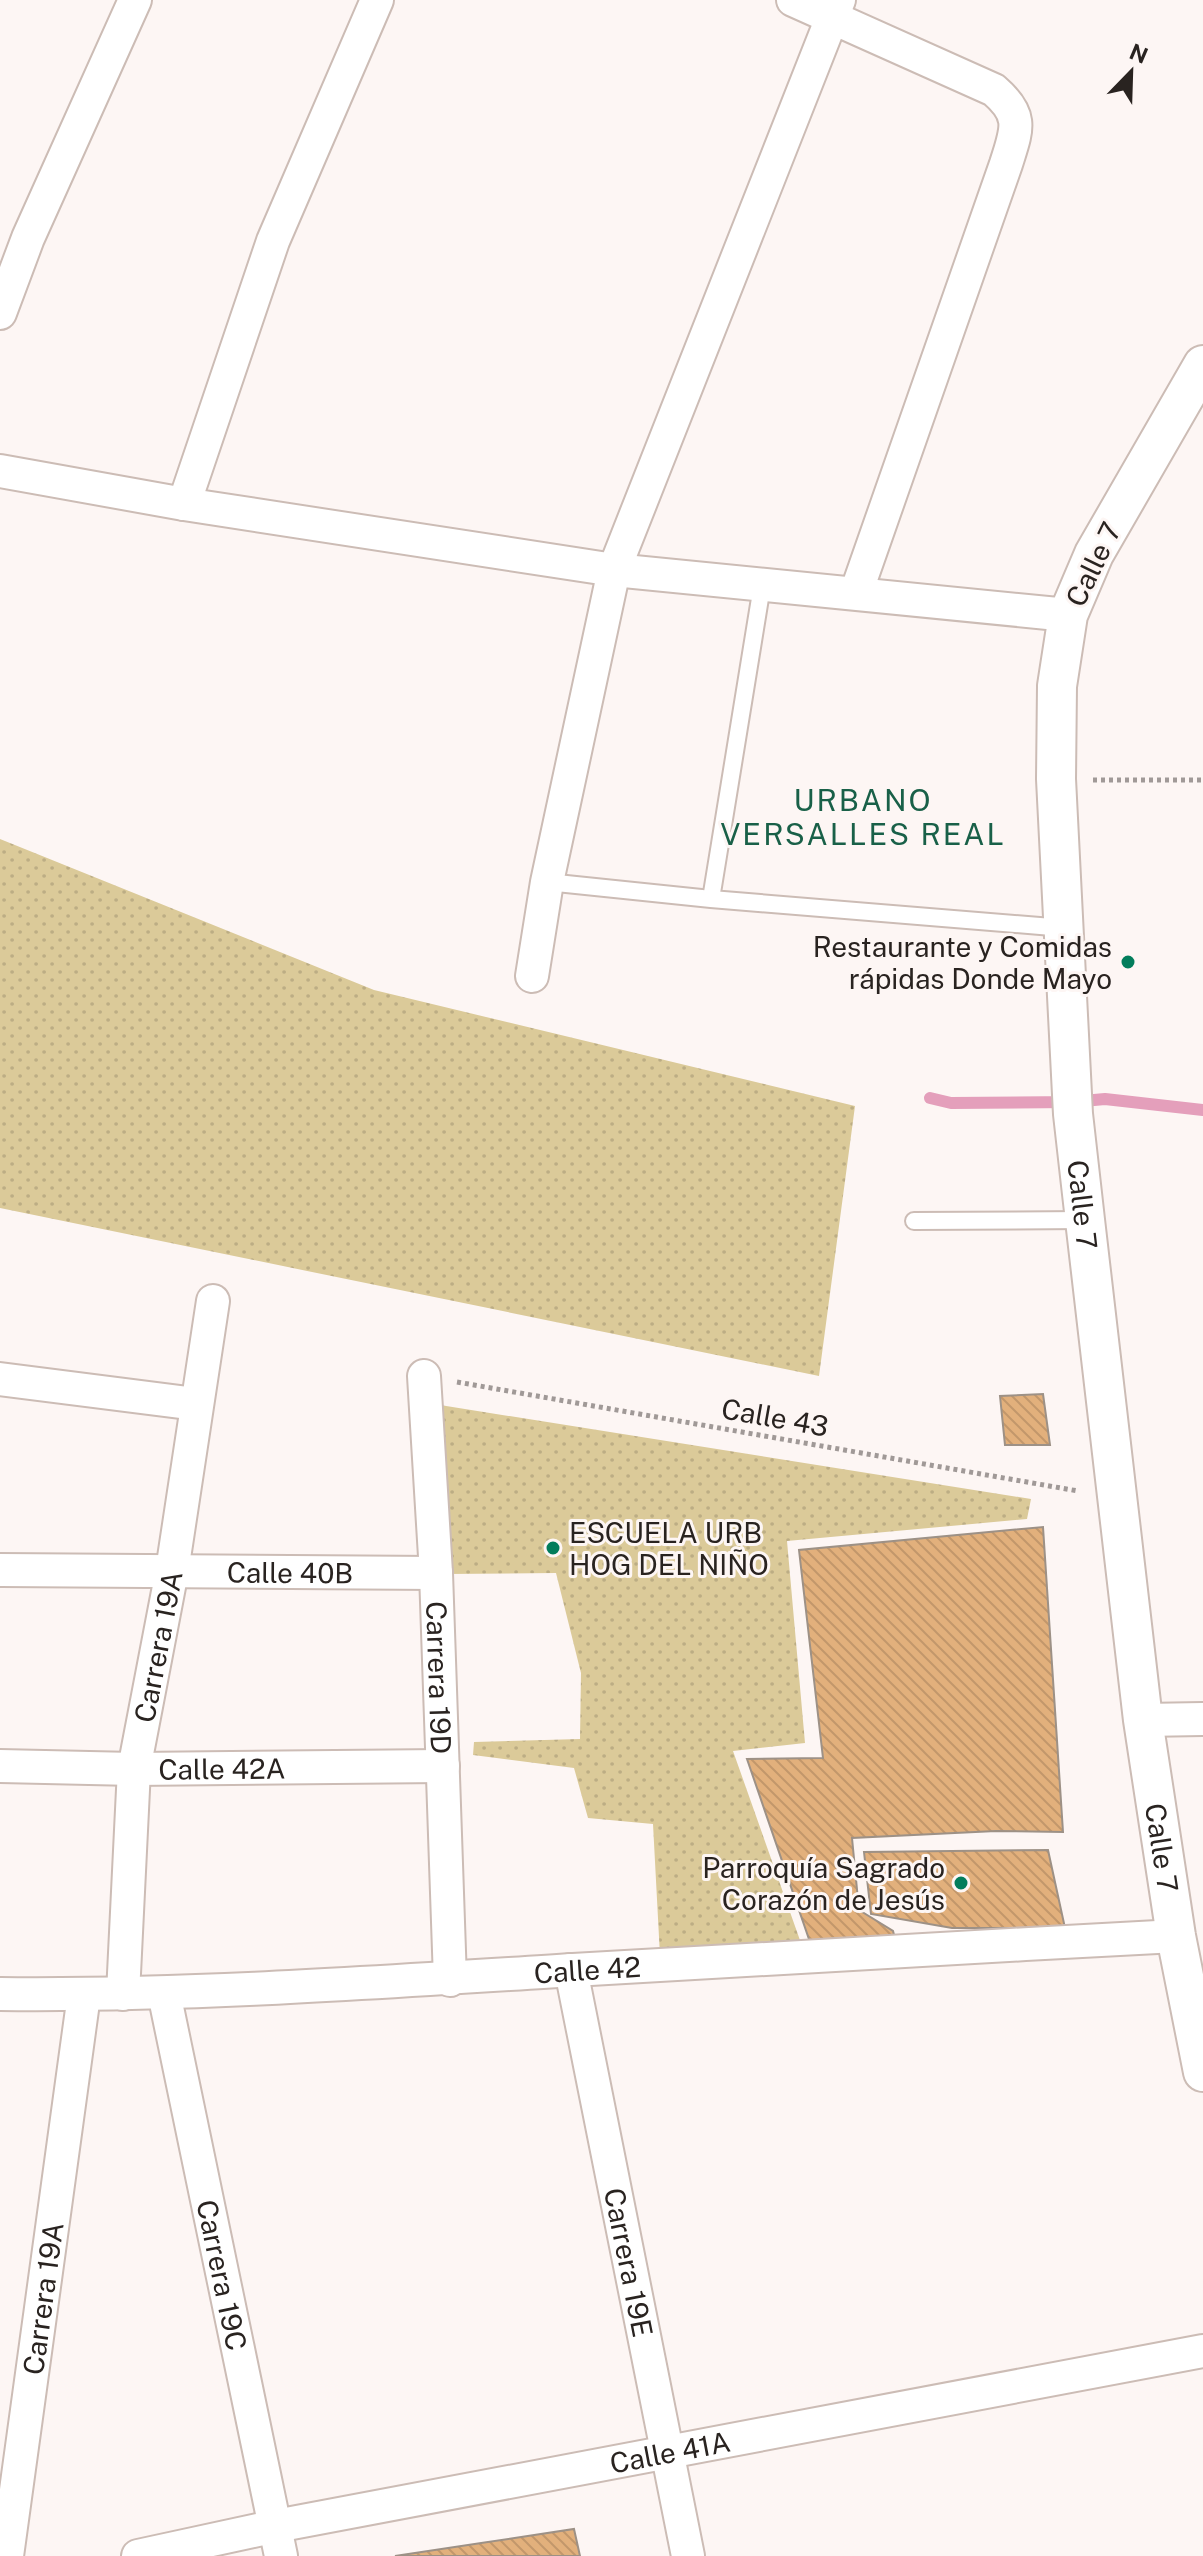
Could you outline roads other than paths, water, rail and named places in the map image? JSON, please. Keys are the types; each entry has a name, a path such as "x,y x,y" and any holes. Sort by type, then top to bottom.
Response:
{"street":[{"path":"0,313 28,238 135,0"},
{"path":"184,504 273,241 377,0"},
{"path":"793,0 835,9 994,90 1009,103 1016,117 1006,164 856,593"},
{"path":"532,976 547,882 614,570 835,9"},
{"name":"Calle 7","path":"1203,365 1094,554 1068,615 1057,686 1056,779 1072,1101 1085,1220 1143,1720 1176,1936 1203,2072"},
{"path":"0,471 184,504 614,570 1068,615"},
{"name":"Carrera 19A","path":"123,1994 134,1769 172,1571 213,1301"},
{"name":"Carrera 19D","path":"424,1376 436,1573 450,1980"},
{"path":"0,1379 196,1404"},
{"name":"Calle 40B","path":"0,1570 436,1573"},
{"path":"1143,1720 1203,1719"},
{"name":"Calle 42A","path":"0,1766 134,1769 443,1766"},
{"name":"Calle 42","path":"0,1994 164,1993 450,1980 571,1970 1176,1936"},
{"name":"Carrera 19E","path":"571,1970 688,2556"},
{"name":"Carrera 19C","path":"164,1993 279,2541"},
{"name":"Carrera 19A","path":"7,2556 84,1995"},
{"name":"Calle 41A","path":"138,2556 279,2541 667,2451 1203,2351"}],"lane":[{"path":"711,899 762,586"},
{"path":"547,882 1064,928"},
{"path":"914,1221 1085,1220"}],"waterway":[{"path":"930,1098 951,1103 1105,1099 1203,1110"}],"place":[{"name":"Restaurante y Comidas rápidas Donde Mayo","path":"1128,962"},
{"name":"ESCUELA URB HOG DEL NIÑO","path":"553,1548"},
{"name":"Parroquía Sagrado Corazón de Jesús","path":"961,1883"}],"district":[{"name":"URBANO VERSALLES REAL","path":"863,817"}]}
